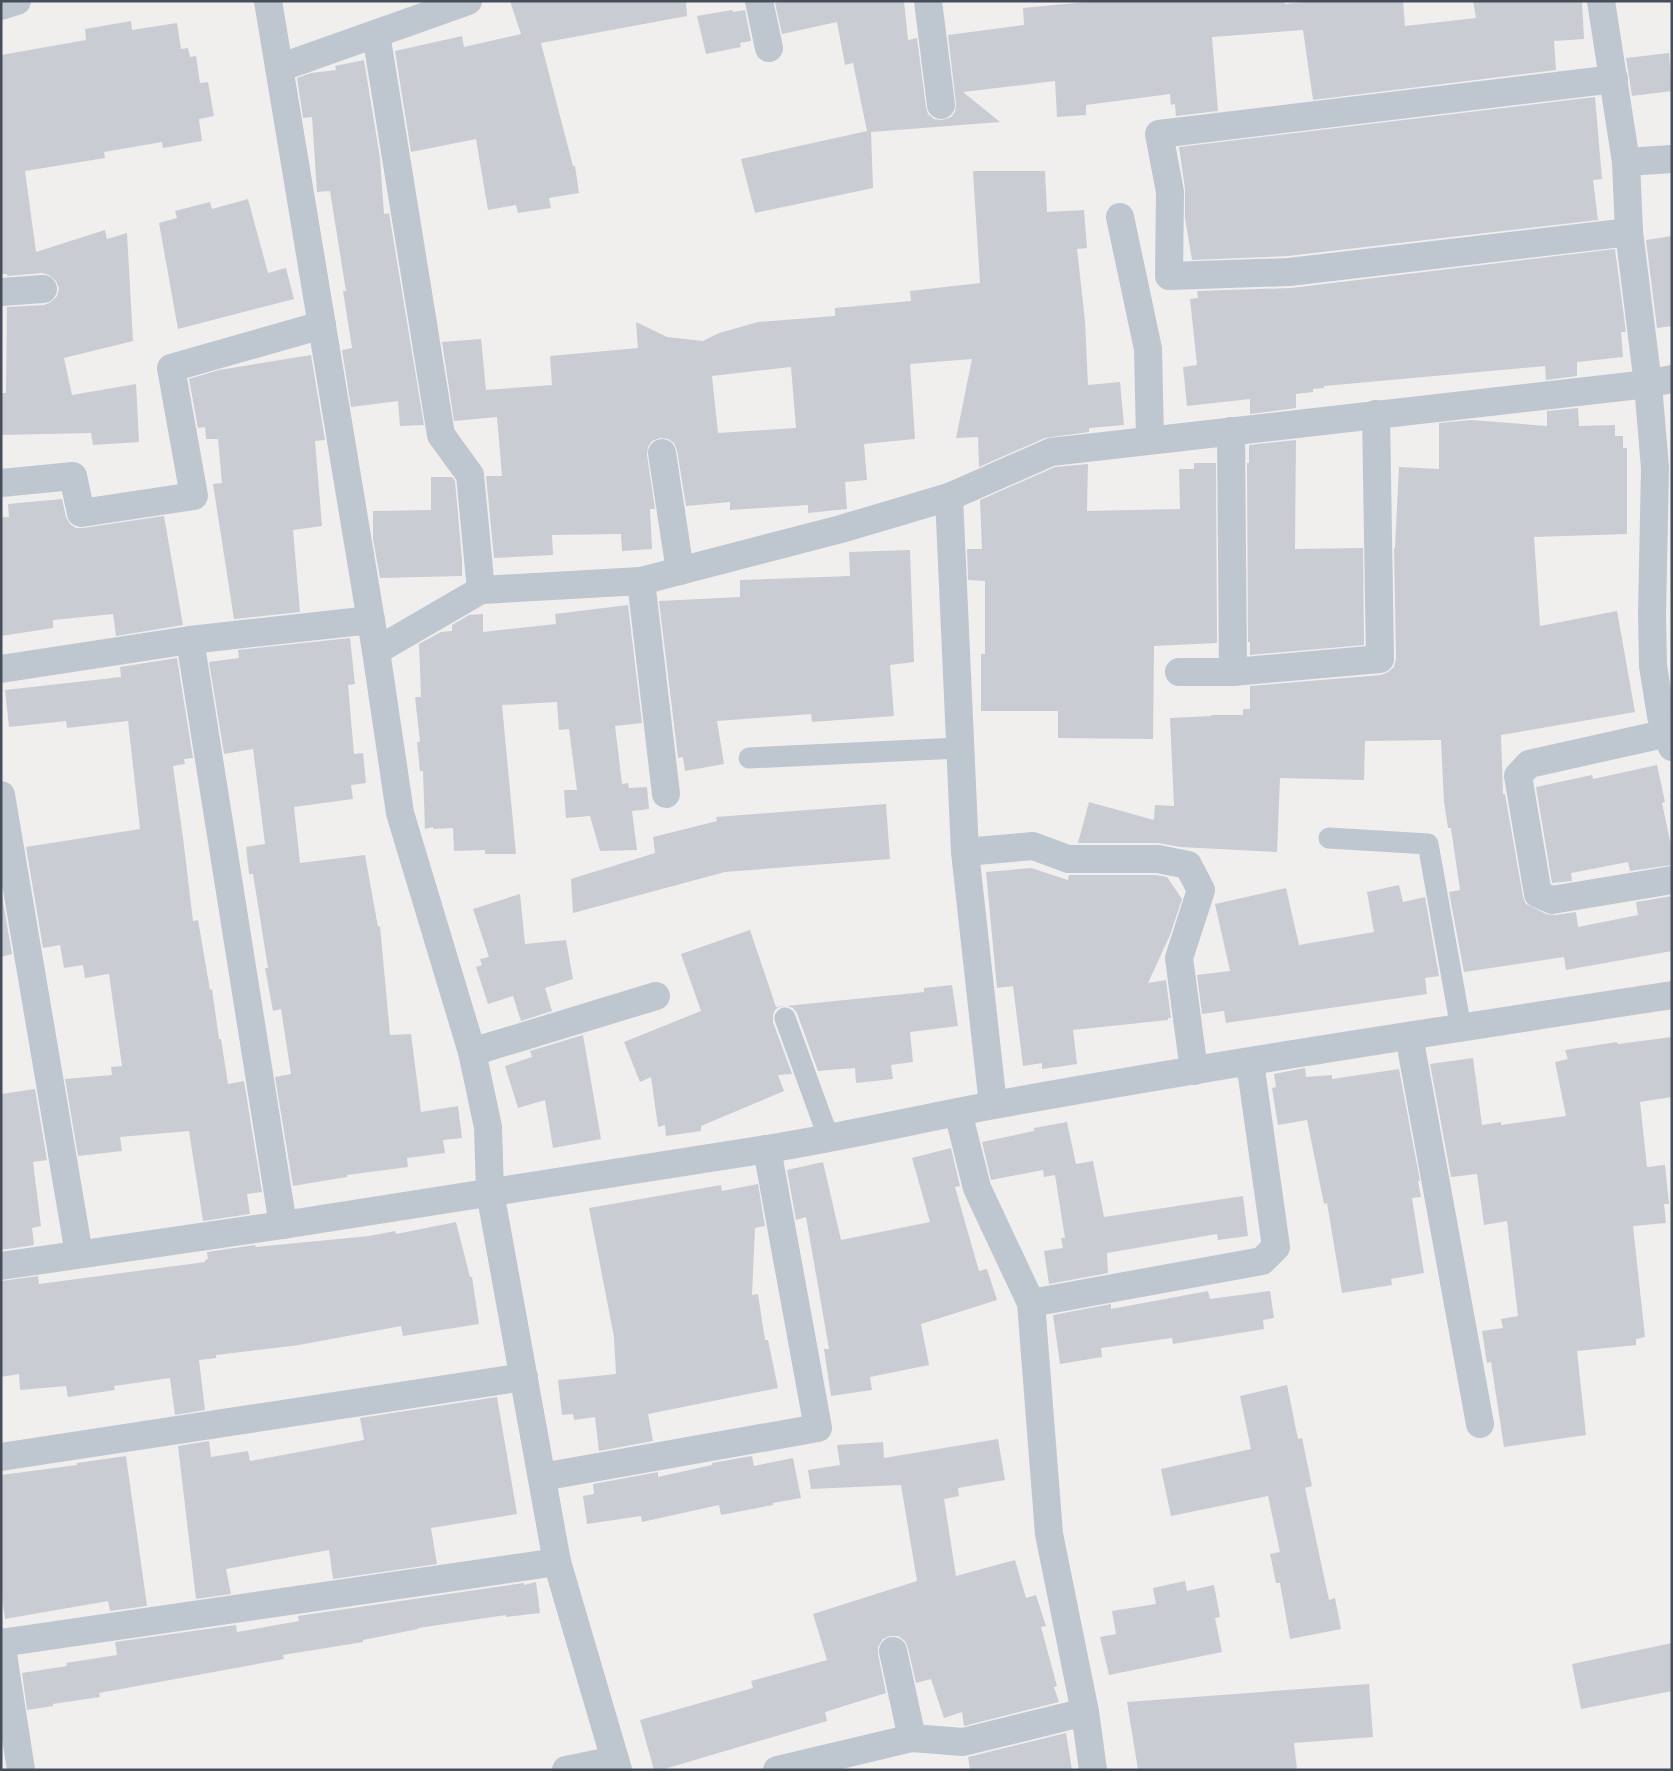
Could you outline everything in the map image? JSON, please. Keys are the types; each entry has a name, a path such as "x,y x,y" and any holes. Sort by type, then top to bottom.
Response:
{"street":[{"path":"1,6 17,1"},
{"path":"268,1 371,620 400,813 472,1052 488,1127 490,1192 557,1562 617,1765 566,1770"},
{"path":"279,68 468,1"},
{"path":"759,1 769,48"},
{"path":"928,1 941,105"},
{"path":"1601,1 1626,162 1629,232 1660,381 1655,468 1662,612 1653,666 1668,727 1529,764 1518,776 1538,894 1552,900 1672,880"},
{"path":"376,34 441,435 470,475 481,590"},
{"path":"1614,79 1159,134 1170,192 1169,276 1289,272 1629,232"},
{"path":"1626,162 1672,159"},
{"path":"1120,217 1148,349 1150,440"},
{"path":"1,292 43,289"},
{"path":"1,483 73,476 81,513 194,496 171,368 322,325"},
{"path":"376,651 481,590 641,581 841,529 949,497 1051,452 1660,381"},
{"path":"1179,672 1233,672 1380,659 1376,414"},
{"path":"1231,431 1233,672"},
{"path":"662,453 680,571"},
{"path":"949,497 965,852 993,1105"},
{"path":"641,581 666,794"},
{"path":"1,669 190,640 371,620"},
{"path":"190,640 283,1225"},
{"path":"1,795 79,1254"},
{"path":"965,852 1033,846 1068,859 1158,859 1188,865 1201,890 1179,958 1194,1071"},
{"path":"1,1266 283,1225 829,1139 993,1105 1409,1036 1672,995"},
{"path":"472,1052 656,996"},
{"path":"1409,1036 1480,1424"},
{"path":"1031,1303 1262,1261 1276,1247 1250,1062"},
{"path":"958,1112 977,1188 1031,1303 1049,1534 1085,1712 1093,1770"},
{"path":"542,1476 818,1428 767,1149"},
{"path":"1,1457 524,1377"},
{"path":"21,1770 1,1643 557,1562"},
{"path":"893,1651 912,1738"},
{"path":"777,1770 912,1738 963,1742 1085,1712"}],"lane":[{"path":"749,758 959,748"},
{"path":"1329,838 1428,844 1461,1028"},
{"path":"785,1018 829,1139"}],"building":[{"path":"510,1 686,1 687,16 541,43 573,166 575,166 579,193 549,198 551,208 518,213 516,205 488,210 476,139 411,152 395,51 462,36 464,47 521,34"},
{"path":"784,1 904,1 908,40 917,38 928,114 934,119 942,120 951,117 955,112 956,104 948,35 1024,25 1023,8 1096,1 1284,1 1285,4 1315,1 1403,1 1405,26 1476,18 1473,1 1582,1 1584,39 1554,41 1556,70 1313,100 1303,30 1212,37 1218,111 1176,116 1175,104 1171,105 1170,94 1086,105 1086,115 1057,117 1055,81 963,92 1000,122 871,132 873,188 755,213 741,159 867,131 853,63 845,65 837,22 782,34 775,3"},
{"path":"732,10 733,12 745,10 751,41 740,43 741,47 706,54 697,16"},
{"path":"131,21 132,30 177,23 181,49 188,48 190,57 196,56 200,83 208,82 214,116 199,119 202,141 163,148 162,142 104,152 105,158 25,171 36,252 105,230 107,239 127,233 133,341 64,358 72,395 136,384 139,442 93,445 91,433 1,435 1,393 6,393 7,307 44,305 51,302 57,296 59,288 56,281 49,275 42,273 7,276 7,274 1,274 1,55 86,40 85,29"},
{"path":"1669,53 1672,91 1632,96 1626,58"},
{"path":"364,60 380,158 384,214 389,213 424,425 400,426 398,401 351,407 342,350 352,348 343,291 346,291 330,191 317,192 312,117 303,118 297,78 311,73 336,70 335,66"},
{"path":"1595,97 1602,179 1593,180 1598,220 1288,256 1192,260 1185,218 1185,189 1179,147"},
{"path":"973,171 1045,171 1047,212 1084,210 1087,248 1077,249 1085,321 1088,385 1120,382 1124,425 1089,428 1089,432 1045,438 979,467 978,437 956,438 972,359 910,364 915,439 864,444 867,480 845,482 847,509 808,513 808,505 730,510 730,502 686,506 677,450 674,443 668,439 660,438 652,441 648,447 647,455 655,509 650,509 652,549 622,551 621,534 552,535 553,555 494,558 486,476 502,476 497,417 454,421 442,342 481,339 486,390 552,385 550,356 638,348 636,322 667,337 703,341 719,333 758,322 835,316 835,308 911,301 910,291 980,283","holes":["791,367 796,428 718,433 712,376"]},
{"path":"248,199 268,273 286,268 294,299 178,329 159,223 177,218 175,211 210,202 212,209"},
{"path":"1672,236 1672,326 1657,328 1646,240"},
{"path":"1615,249 1626,332 1621,332 1623,357 1577,362 1577,376 1546,380 1545,366 1324,386 1324,388 1313,389 1313,392 1296,394 1296,408 1250,414 1250,399 1187,406 1183,367 1197,365 1190,299 1198,298 1197,291 1291,288"},
{"path":"311,355 325,440 315,441 322,526 293,530 300,612 234,619 213,484 222,483 218,439 206,439 205,427 198,428 189,379 219,370"},
{"path":"1578,408 1579,426 1615,425 1615,436 1623,436 1623,448 1627,448 1627,534 1534,537 1540,626 1617,611 1635,712 1501,735 1503,794 1505,794 1523,897 1526,904 1546,914 1555,915 1576,912 1578,927 1638,915 1636,902 1672,896 1672,951 1566,970 1564,957 1464,972 1449,892 1460,890 1451,828 1448,828 1444,802 1441,740 1365,741 1364,780 1280,778 1277,852 1180,847 1158,843 1078,843 1089,802 1154,820 1155,805 1174,806 1170,718 1243,715 1243,709 1250,709 1250,686 1381,675 1394,667 1396,659 1394,548 1399,467 1439,469 1439,423 1471,420 1547,426 1547,411"},
{"path":"1296,440 1295,549 1363,548 1364,645 1250,655 1250,642 1248,642 1247,463 1249,463 1249,445"},
{"path":"1194,463 1216,463 1217,643 1154,646 1153,739 1058,738 1058,711 981,711 981,654 985,654 985,581 968,580 967,549 982,549 980,500 1055,467 1088,464 1087,511 1180,509 1179,469 1194,469"},
{"path":"431,477 452,477 455,481 462,576 380,578 373,539 373,511 431,510"},
{"path":"62,499 66,517 70,524 76,528 164,516 183,625 116,636 113,614 53,620 53,628 1,636 1,517 9,517 8,504"},
{"path":"910,550 914,662 890,665 894,716 812,722 811,714 717,721 724,764 685,771 683,757 678,758 659,601 740,597 740,580 850,576 849,552"},
{"path":"628,605 642,723 615,726 622,784 628,783 629,788 647,787 649,809 632,811 637,850 600,851 590,816 566,818 564,790 577,790 569,729 559,730 557,702 502,705 516,854 485,854 485,850 454,851 453,828 433,829 433,827 425,829 423,771 420,771 417,742 420,742 415,697 421,697 419,644 441,632 452,631 452,625 469,615 483,614 483,632 556,624 555,614"},
{"path":"350,638 355,684 348,685 354,754 363,753 366,783 351,785 353,799 294,807 300,863 365,855 378,927 380,926 390,1035 411,1034 421,1112 458,1106 462,1138 443,1140 445,1153 407,1158 408,1167 347,1175 347,1177 293,1186 275,1077 291,1074 281,1009 273,1011 265,968 268,968 253,874 249,874 246,847 265,844 253,749 224,754 209,662 239,658 238,650"},
{"path":"177,658 193,758 184,759 185,764 173,766 193,921 198,920 228,1084 244,1081 262,1192 247,1194 250,1214 203,1221 189,1131 120,1137 122,1151 78,1156 65,1079 112,1075 111,1067 122,1066 109,974 85,978 83,965 64,968 60,945 43,948 26,847 140,829 128,721 67,728 66,721 9,727 5,690 121,677 120,667"},
{"path":"1657,765 1665,802 1662,803 1672,850 1672,865 1630,871 1628,862 1571,873 1572,881 1552,883 1536,787 1592,775 1593,779"},
{"path":"886,804 890,859 725,872 573,913 571,879 655,853 653,837 717,821 716,817"},
{"path":"1031,868 1068,880 1069,875 1156,875 1167,877 1182,899 1170,935 1148,983 1166,980 1171,1018 1168,1018 1168,1020 1073,1030 1077,1064 1042,1069 1042,1063 1023,1066 1013,986 997,988 986,872"},
{"path":"1399,885 1403,902 1425,897 1439,976 1425,978 1427,994 1226,1023 1224,1011 1202,1014 1197,975 1230,971 1215,904 1286,888 1299,945 1374,932 1367,892"},
{"path":"1,890 12,954 1,957"},
{"path":"520,894 525,944 566,940 573,979 545,988 552,1011 521,1021 513,996 488,1004 476,967 482,965 480,959 489,957 473,909"},
{"path":"750,930 776,1007 779,1007 773,1015 773,1022 792,1074 778,1075 784,1091 701,1126 701,1131 666,1136 665,1125 658,1127 651,1077 640,1082 624,1042 701,1011 681,954"},
{"path":"952,985 958,1026 910,1032 913,1062 891,1065 893,1079 856,1083 855,1068 818,1071 797,1013 793,1008 786,1006 924,992 924,988"},
{"path":"583,1035 601,1139 553,1148 545,1100 518,1108 505,1066 532,1057 530,1051"},
{"path":"1672,1037 1672,1097 1640,1102 1647,1167 1665,1165 1669,1204 1664,1204 1666,1223 1633,1226 1645,1337 1636,1339 1636,1345 1577,1351 1586,1435 1504,1447 1491,1362 1487,1363 1482,1331 1503,1328 1501,1319 1518,1316 1507,1221 1484,1225 1477,1174 1451,1177 1430,1064 1473,1058 1482,1125 1501,1122 1501,1125 1566,1116 1555,1062 1568,1059 1565,1050 1617,1042 1618,1044"},
{"path":"1305,1068 1306,1077 1332,1075 1332,1079 1399,1069 1420,1181 1418,1181 1421,1197 1412,1198 1424,1273 1391,1279 1392,1285 1342,1293 1327,1203 1324,1204 1307,1120 1278,1125 1272,1088 1276,1087 1274,1074"},
{"path":"35,1089 47,1160 33,1162 41,1226 32,1228 34,1245 1,1250 1,1094"},
{"path":"1067,1122 1076,1164 1093,1161 1104,1217 1243,1196 1248,1236 1218,1240 1217,1234 1107,1253 1108,1273 1049,1284 1044,1251 1063,1248 1061,1238 1065,1238 1055,1175 1044,1177 1043,1170 991,1180 982,1142 1034,1131 1034,1128"},
{"path":"951,1148 960,1186 955,1187 979,1271 987,1269 997,1300 921,1324 929,1365 870,1377 872,1390 831,1396 824,1349 829,1349 806,1217 796,1220 787,1170 823,1162 841,1240 930,1222 912,1158"},
{"path":"758,1184 765,1226 755,1228 752,1295 758,1294 765,1340 768,1340 778,1388 648,1414 653,1441 599,1451 595,1417 574,1420 573,1414 562,1415 558,1380 616,1374 614,1337 589,1208 721,1185 722,1191"},
{"path":"456,1222 470,1277 472,1277 479,1324 403,1336 401,1326 299,1345 216,1355 216,1358 199,1360 205,1410 175,1415 170,1378 114,1386 115,1390 68,1397 66,1386 20,1390 19,1374 1,1377 1,1281 38,1276 39,1284 205,1262 208,1259 207,1252 255,1245 256,1247 369,1236 395,1231 396,1234"},
{"path":"1208,1291 1210,1299 1270,1291 1274,1318 1263,1320 1264,1329 1173,1344 1172,1338 1101,1348 1102,1357 1060,1364 1053,1315 1111,1304 1111,1309"},
{"path":"1287,1385 1298,1439 1302,1438 1312,1486 1305,1488 1329,1600 1335,1598 1341,1629 1290,1639 1280,1583 1276,1583 1270,1554 1280,1552 1268,1496 1171,1516 1161,1469 1251,1449 1240,1396"},
{"path":"497,1397 517,1514 431,1528 437,1564 333,1579 329,1550 226,1569 231,1594 196,1599 178,1446 209,1441 211,1457 248,1451 250,1461 364,1440 360,1418"},
{"path":"998,1439 1005,1480 958,1488 959,1496 944,1499 956,1576 1015,1560 1026,1598 1036,1595 1046,1626 1041,1627 1057,1686 1054,1687 1059,1702 964,1726 962,1712 944,1718 931,1679 916,1683 905,1641 898,1636 890,1636 883,1639 878,1647 886,1693 825,1712 827,1721 661,1770 654,1770 640,1720 753,1688 751,1681 827,1660 813,1614 917,1581 901,1485 811,1489 808,1470 840,1465 837,1445 883,1442 884,1458"},
{"path":"126,1456 147,1606 110,1611 108,1601 5,1619 1,1591 1,1475 77,1465 77,1463"},
{"path":"752,1456 754,1466 793,1458 801,1498 721,1515 719,1505 642,1522 641,1516 587,1524 583,1496 594,1494 593,1484 658,1472 658,1477 712,1465 712,1463"},
{"path":"1185,1581 1187,1591 1214,1585 1220,1617 1215,1618 1222,1652 1109,1675 1100,1637 1116,1634 1112,1611 1156,1604 1153,1588"},
{"path":"536,1582 540,1613 506,1617 506,1615 418,1628 363,1640 363,1642 283,1655 284,1659 99,1693 100,1697 27,1710 22,1673 67,1666 66,1663 117,1655 115,1642 236,1625 237,1632 299,1621 298,1616"},
{"path":"1672,1643 1672,1691 1581,1709 1572,1664"},
{"path":"1369,1684 1373,1737 1294,1743 1297,1770 1138,1770 1127,1702"},
{"path":"1066,1733 1072,1770 970,1770 968,1757"}]}
